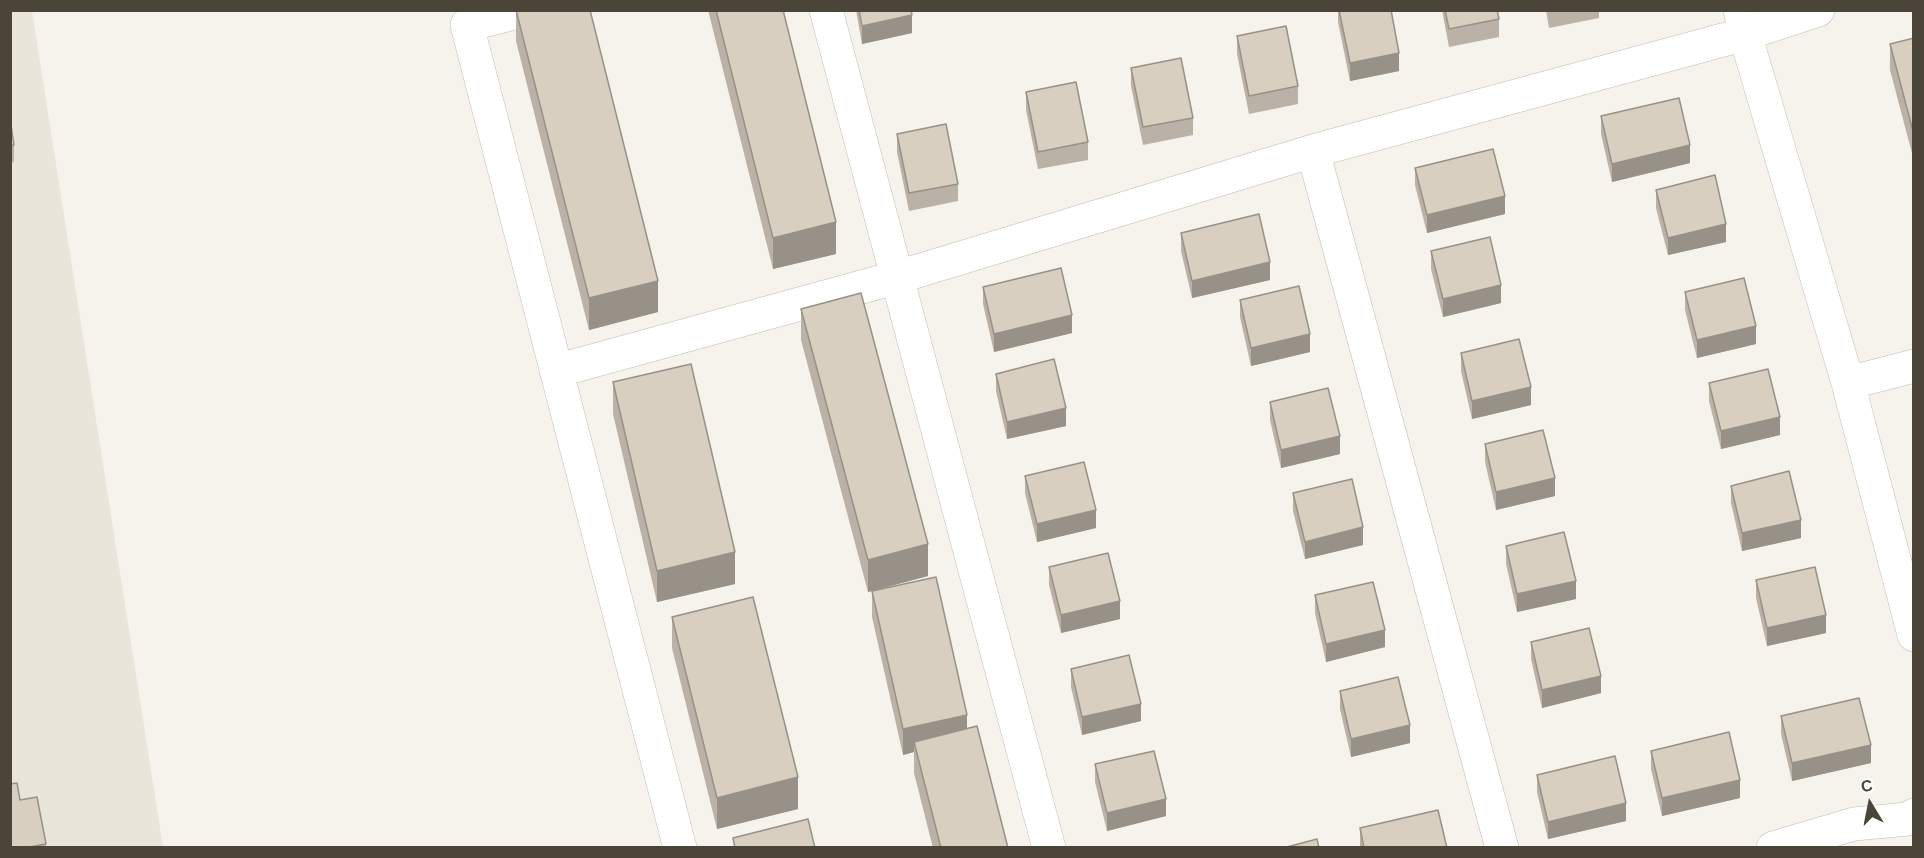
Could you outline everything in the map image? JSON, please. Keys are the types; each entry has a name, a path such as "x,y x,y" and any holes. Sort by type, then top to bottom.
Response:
{"street":[{"path":"526,10 467,25 680,848"},
{"path":"826,10 1049,848"},
{"path":"556,370 898,277 1742,22 1818,10"},
{"path":"1742,22 1848,383 1914,635"},
{"path":"1313,151 1502,848"},
{"path":"1848,383 1914,366"},
{"path":"1773,848 1854,824 1912,819"}],"shaded area":[{"path":"10,11 32,11 163,847 11,847"}],"building":[{"path":"516,10 590,10 658,281 589,298"},
{"path":"716,10 783,10 836,222 773,238"},
{"path":"859,10 911,10 912,15 862,26"},
{"path":"1339,10 1391,10 1399,53 1350,63"},
{"path":"1445,10 1497,10 1499,19 1449,29"},
{"path":"1286,26 1298,86 1249,96 1237,36"},
{"path":"1914,38 1914,131 1913,131 1890,44"},
{"path":"1181,58 1193,118 1143,127 1131,68"},
{"path":"1076,82 1088,142 1038,152 1026,92"},
{"path":"1679,98 1690,145 1612,164 1601,116"},
{"path":"10,118 14,145 10,145"},
{"path":"946,124 958,184 909,193 897,134"},
{"path":"1493,149 1505,196 1427,215 1415,168"},
{"path":"1715,175 1726,224 1668,238 1656,190"},
{"path":"1259,214 1270,262 1192,281 1181,233"},
{"path":"1490,237 1501,285 1443,299 1431,251"},
{"path":"1061,268 1072,315 994,334 983,287"},
{"path":"1744,278 1756,326 1697,340 1685,292"},
{"path":"1299,286 1310,334 1251,348 1240,300"},
{"path":"861,293 928,544 868,560 801,309"},
{"path":"1519,339 1531,387 1472,401 1461,353"},
{"path":"1054,359 1066,408 1007,422 996,374"},
{"path":"691,364 735,552 657,571 613,382"},
{"path":"1768,369 1780,417 1721,431 1709,383"},
{"path":"1328,388 1340,436 1281,450 1270,402"},
{"path":"1543,430 1555,478 1496,492 1485,444"},
{"path":"1084,462 1096,510 1037,524 1025,476"},
{"path":"1789,471 1801,520 1742,533 1731,486"},
{"path":"1352,479 1363,527 1305,542 1293,493"},
{"path":"1564,532 1576,581 1517,594 1506,546"},
{"path":"1108,553 1120,601 1061,615 1049,567"},
{"path":"1815,567 1826,615 1767,628 1756,580"},
{"path":"936,577 967,715 903,729 872,591"},
{"path":"1373,582 1385,630 1326,644 1315,595"},
{"path":"753,597 798,777 717,798 672,617"},
{"path":"1589,628 1601,676 1542,690 1531,642"},
{"path":"1129,655 1141,704 1082,717 1071,669"},
{"path":"1398,677 1410,725 1351,739 1340,691"},
{"path":"1859,698 1871,745 1792,763 1781,716"},
{"path":"977,726 1008,848 941,848 914,742"},
{"path":"1729,732 1740,780 1662,798 1651,751"},
{"path":"1154,751 1166,799 1107,813 1095,764"},
{"path":"1615,756 1626,803 1548,822 1537,775"},
{"path":"17,783 20,800 37,797 46,844 10,848 10,784"},
{"path":"1438,810 1447,848 1364,848 1360,828"},
{"path":"808,819 815,848 735,848 733,838"},
{"path":"1317,839 1319,848 1283,848"}]}
